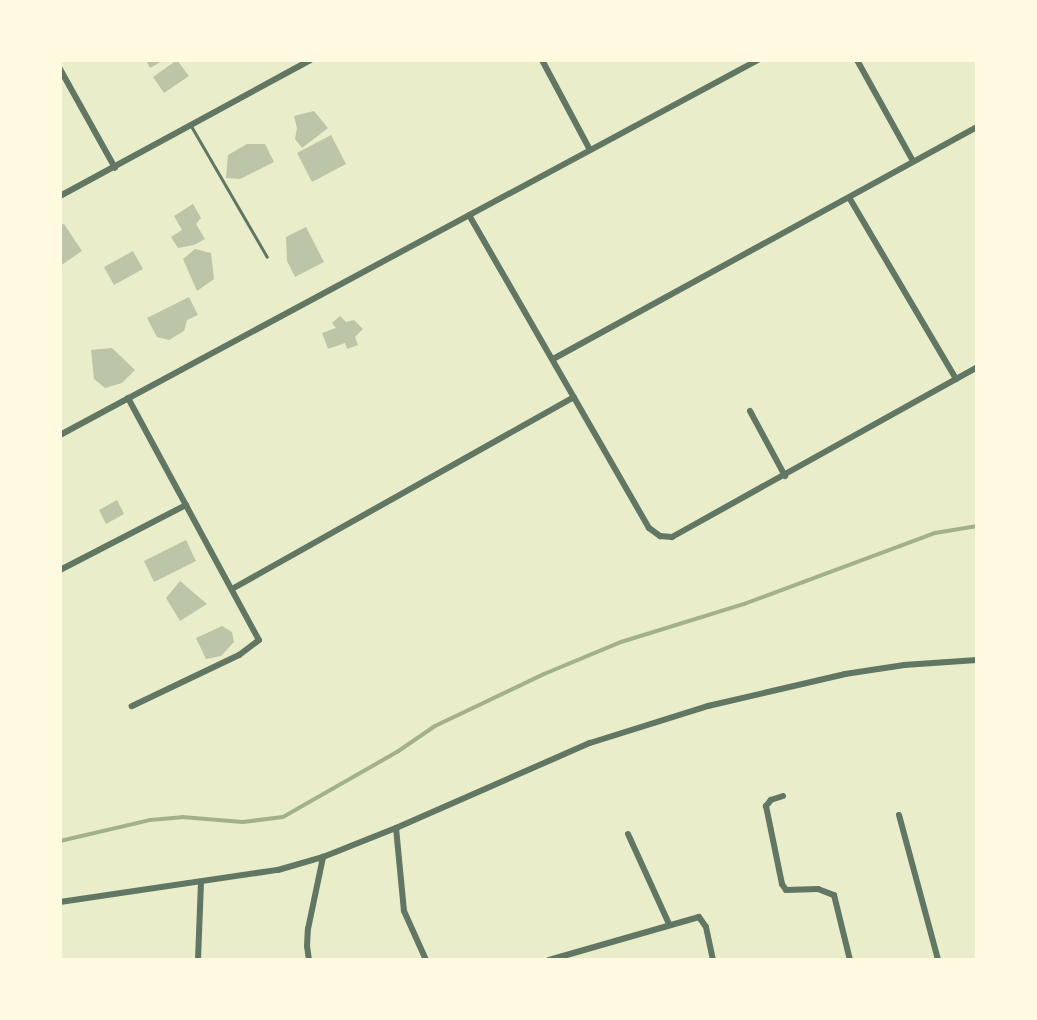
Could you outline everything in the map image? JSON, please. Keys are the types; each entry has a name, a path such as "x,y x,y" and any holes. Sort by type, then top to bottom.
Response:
{"street":[{"path":"60,196 310,60"},
{"path":"542,60 590,150"},
{"path":"60,435 758,60"},
{"path":"857,60 913,161"},
{"path":"60,69 115,168"},
{"path":"553,359 850,199 913,161 977,127"},
{"path":"850,199 956,379"},
{"path":"470,215 649,528 660,536 672,537 787,476 977,367"},
{"path":"232,589 574,397"},
{"path":"128,398 259,640 239,655 132,706"},
{"path":"750,411 787,476"},
{"path":"60,570 186,505"},
{"path":"60,902 278,870 323,858 590,743 708,706 845,674 904,665 977,660"},
{"path":"783,796 771,800 766,806 782,884 786,890 818,889 834,896 850,960"},
{"path":"899,815 938,960"},
{"path":"396,828 404,911 426,960"},
{"path":"628,834 669,924"},
{"path":"309,960 308,929 323,858"},
{"path":"198,960 201,883"},
{"path":"549,960 576,954 693,917 702,918 713,960"}],"lane":[{"path":"190,125 267,257"}],"building":[{"path":"146,60 164,60 150,68"},
{"path":"177,60 189,76 164,93 153,77"},
{"path":"314,111 328,128 302,148 295,139 297,128 294,116"},
{"path":"331,135 346,164 312,182 297,153"},
{"path":"247,144 265,144 274,162 240,179 226,178 228,155"},
{"path":"193,204 201,218 196,224 205,239 194,245 178,248 171,237 182,230 174,216"},
{"path":"64,224 82,251 60,266 60,225"},
{"path":"306,227 324,262 295,277 287,261 286,237"},
{"path":"195,249 211,253 214,279 197,291 183,259"},
{"path":"133,251 143,269 114,285 104,267"},
{"path":"189,297 198,315 187,320 184,331 169,340 157,337 147,318"},
{"path":"340,316 346,322 354,320 363,329 355,337 358,345 347,349 345,343 328,349 322,333 336,328 332,323"},
{"path":"112,348 135,370 122,383 105,388 94,379 91,350"},
{"path":"117,500 124,514 106,524 99,510"},
{"path":"186,540 196,561 154,582 144,561"},
{"path":"180,581 207,604 180,621 166,598"},
{"path":"222,626 232,632 234,642 221,656 206,659 196,638"}],"waterway":[{"path":"60,841 150,820 182,817 243,822 283,817 397,752 435,726 544,674 621,642 744,604 935,533 977,526"}]}
